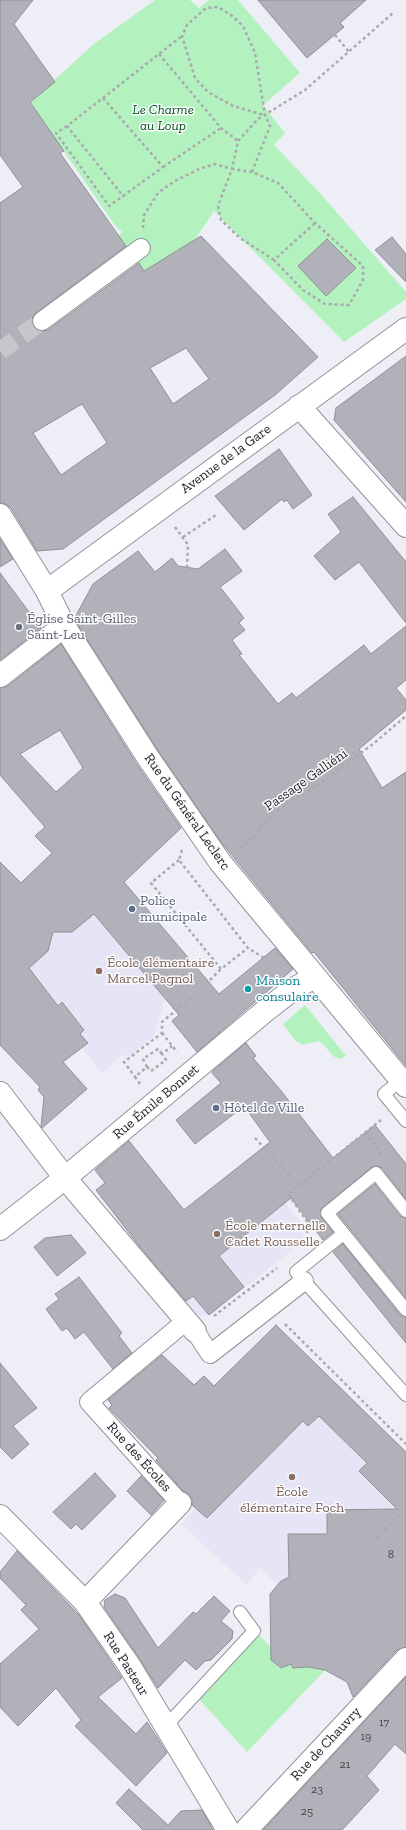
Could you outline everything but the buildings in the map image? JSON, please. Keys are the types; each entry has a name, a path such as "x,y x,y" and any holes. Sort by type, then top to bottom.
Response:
{"street":[{"path":"42,321 141,248"},
{"name":"Avenue de la Gare","path":"46,591 406,329"},
{"path":"300,406 406,526"},
{"name":"Rue du Général Leclerc","path":"0,515 46,591 64,626 147,756 220,862 314,977 404,1083"},
{"path":"0,676 64,626"},
{"name":"Rue Émile Bonnet","path":"0,1229 269,1016 292,990 314,977"},
{"path":"0,1093 65,1178 191,1326 210,1354 304,1281"},
{"name":"Rue des Écoles","path":"85,1602 180,1503 90,1402 191,1326"},
{"name":"Rue Pasteur","path":"0,1516 85,1602 129,1665 228,1830"},
{"name":"Rue de Chauvry","path":"246,1830 406,1659"}],"lane":[{"path":"404,1083 384,1094 406,1121"},
{"path":"406,1212 376,1173 327,1213 406,1310"},
{"path":"343,1234 296,1272 406,1395"},
{"path":"165,1727 254,1631 240,1612"}],"path":[{"path":"221,128 109,206 56,133 182,36 187,25 206,8 218,8 231,15 242,26 255,54 265,115 270,126 252,172"},
{"path":"141,248 144,215 158,193 173,182 199,169 215,164 232,169 252,172 278,183 315,223 363,266 363,280 348,305 325,304 303,290 274,260 240,238 221,220 218,206 232,169 238,141 258,119 305,90 393,13"},
{"path":"335,35 349,52"},
{"path":"182,36 195,78 208,92 233,106 265,115"},
{"path":"159,54 221,128 238,141"},
{"path":"103,98 163,167"},
{"path":"67,126 123,196"},
{"path":"274,260 315,223"},
{"path":"160,508 188,545 187,568"},
{"path":"183,537 216,515"},
{"name":"Passage Galliéni","path":"220,862 255,836 263,823 294,798 304,795 311,790 373,744 406,716"},
{"path":"191,820 179,860 151,884 221,969"},
{"path":"179,860 248,948 264,958"},
{"path":"210,980 221,969 248,948"},
{"path":"136,1078 124,1062 162,1033 162,1022 191,998"},
{"path":"147,1067 143,1059 158,1049 162,1054"},
{"path":"305,1246 309,1224 288,1194 396,1109"},
{"path":"255,1138 299,1186"},
{"path":"191,1326 279,1266"},
{"path":"269,1308 406,1444"},
{"path":"372,1543 406,1508"}],"shaded area":[{"name":"École élémentaire Marcel Pagnol","path":"128,887 198,970 165,999 154,1036 129,1056 121,1055 102,1073 0,948 114,899"},
{"name":"École maternelle Cadet Rousselle","path":"129,1140 183,1209 250,1158 304,1226 303,1242 209,1315 195,1316 96,1190 105,1183 94,1169"},
{"name":"École élémentaire Foch","path":"276,1325 406,1452 406,1524 278,1585 260,1568 247,1585 181,1524 202,1501 108,1409 112,1405 104,1396 132,1373 137,1379 162,1354 194,1385 204,1376 214,1386"}],"green space":[{"name":"Le Charme au Loup","path":"155,0 190,0 199,8 209,0 238,0 300,73 263,105 285,133 274,145 319,192 406,292 406,299 344,342 214,211 182,259 150,275 111,244 122,232 114,224 30,102 94,44"},
{"path":"305,1005 346,1056 340,1059 333,1056 323,1044 318,1041 303,1045 296,1041 283,1024"},
{"path":"258,1634 271,1647 271,1660 280,1668 291,1664 293,1668 308,1667 325,1670 247,1752 199,1699"}],"tunnel":[{"path":"0,351 42,321"}],"place":[{"name":"Église Saint-Gilles Saint-Leu","path":"19,627"},
{"name":"Police municipale","path":"132,909"},
{"name":"École élémentaire Marcel Pagnol","path":"99,971"},
{"name":"Maison consulaire","path":"248,989"},
{"name":"Hôtel de Ville","path":"216,1108"},
{"name":"École maternelle Cadet Rousselle","path":"217,1234"},
{"name":"École élémentaire Foch","path":"292,1477"}]}
